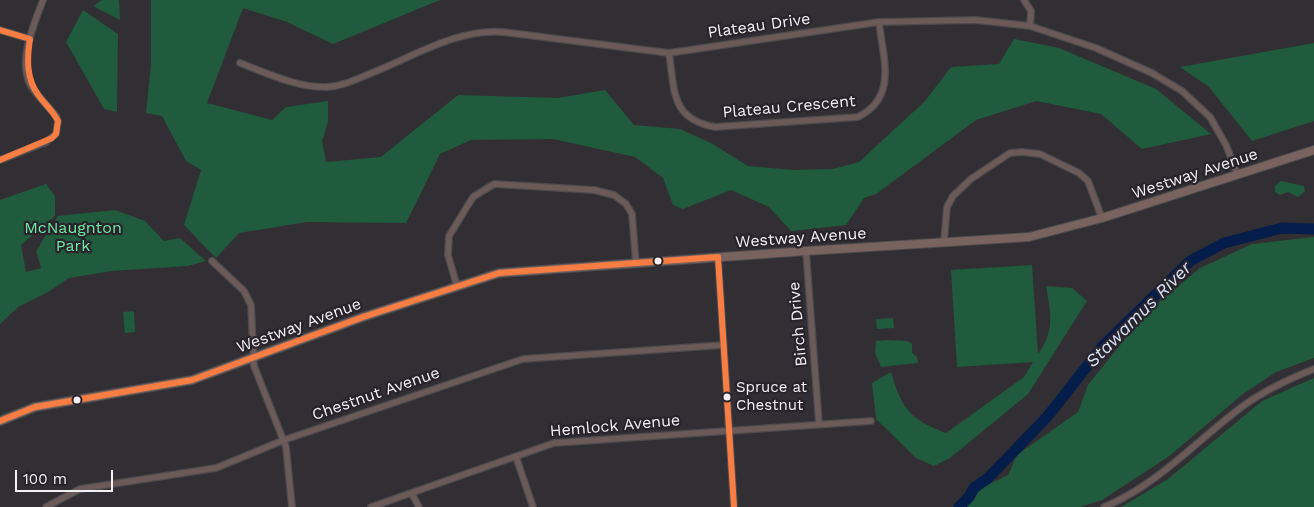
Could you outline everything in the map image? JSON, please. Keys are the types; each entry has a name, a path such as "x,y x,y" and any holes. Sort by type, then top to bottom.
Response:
{"street":[{"path":"0,160 46,142 56,134 58,127 56,116 40,98 28,78 26,68 30,39 43,0"},
{"path":"1024,0 1031,11 1030,26"},
{"name":"Plateau Drive","path":"240,63 300,84 338,86 455,39 474,33 493,31 669,53 879,22 976,20 1030,26 1053,32 1160,77 1182,91 1210,117 1226,145 1237,173"},
{"name":"Plateau Crescent","path":"669,53 676,102 688,118 700,125 714,127 858,117 871,111 880,100 884,89 879,22"},
{"path":"0,30 30,39"},
{"name":"Westway Avenue","path":"0,420 35,407 192,380 363,316 508,272 806,250 1029,237 1102,218 1237,173 1314,150"},
{"path":"944,242 948,207 953,196 971,179 1010,153 1040,154 1079,173 1088,181 1102,218"},
{"path":"457,286 448,255 449,236 473,198 494,184 594,190 614,195 626,204 632,214 636,264"},
{"name":"Birch Drive","path":"806,250 820,424"},
{"path":"718,257 734,507"},
{"path":"212,261 249,298 251,305 252,357 288,453 292,507"},
{"name":"Chestnut Avenue","path":"46,507 80,489 216,468 284,440 523,359 723,345"},
{"path":"1104,507 1120,500 1155,478 1243,406 1266,391 1314,369"},
{"name":"Hemlock Avenue","path":"371,507 554,443 871,421"},
{"path":"516,457 533,507"},
{"path":"412,494 419,507"}],"green space":[{"path":"102,0 119,0 120,20 93,6"},
{"path":"151,0 440,0 333,44 287,22 243,8 207,103 272,120 286,107 328,101 328,122 322,141 326,162 381,157 458,95 558,98 605,90 634,125 680,129 711,143 748,166 794,170 833,169 859,162 925,101 951,67 999,64 1014,39 1059,48 1156,89 1211,134 1142,149 1101,114 1036,101 976,120 876,194 864,198 846,225 791,231 769,207 731,190 683,209 673,205 663,178 635,157 553,139 471,140 440,154 406,223 307,222 239,233 216,258 184,225 201,170 186,161 162,116 146,113 151,65"},
{"path":"83,10 118,34 117,112 104,109 66,42"},
{"path":"1314,43 1314,121 1252,141 1209,87 1180,67"},
{"path":"1281,181 1304,186 1305,191 1298,197 1288,192 1280,195 1275,192 1275,186"},
{"name":"McNaugnton Park","path":"46,184 55,196 55,216 21,245 26,272 41,268 36,251 58,216 115,210 145,221 164,241 180,238 206,261 188,266 111,271 69,278 48,292 18,307 0,324 0,200"},
{"path":"1314,237 1314,358 1276,372 1243,394 1168,457 1102,500 1080,507 963,507 979,489 1008,475 1017,455 1078,412 1088,385 1145,314 1200,268 1252,244"},
{"path":"1032,265 1038,354 1047,337 1050,322 1046,286 1072,288 1087,301 1028,394 950,458 934,466 916,458 876,419 872,383 891,372 899,396 909,412 924,423 946,433 1024,377 1033,362 957,367 951,270"},
{"path":"134,311 135,332 125,333 123,312"},
{"path":"893,318 894,328 877,329 876,319"},
{"path":"876,341 907,341 912,344 912,353 917,357 918,363 881,367 875,353"},
{"path":"1314,378 1314,507 1121,507 1168,479 1262,401"}],"waterway":[{"name":"Stawamus River","path":"959,507 969,497 974,488 988,478 1047,417 1103,346 1190,261 1224,243 1282,228 1314,229"}],"transit line":[{"path":"0,30 30,39 28,69 32,83 39,96 58,121 56,134 52,138 0,160"},
{"path":"0,421 35,407 192,380 363,317 499,273 718,257 734,507"}],"place":[{"name":"Spruce at Chestnut","path":"727,397"}]}
